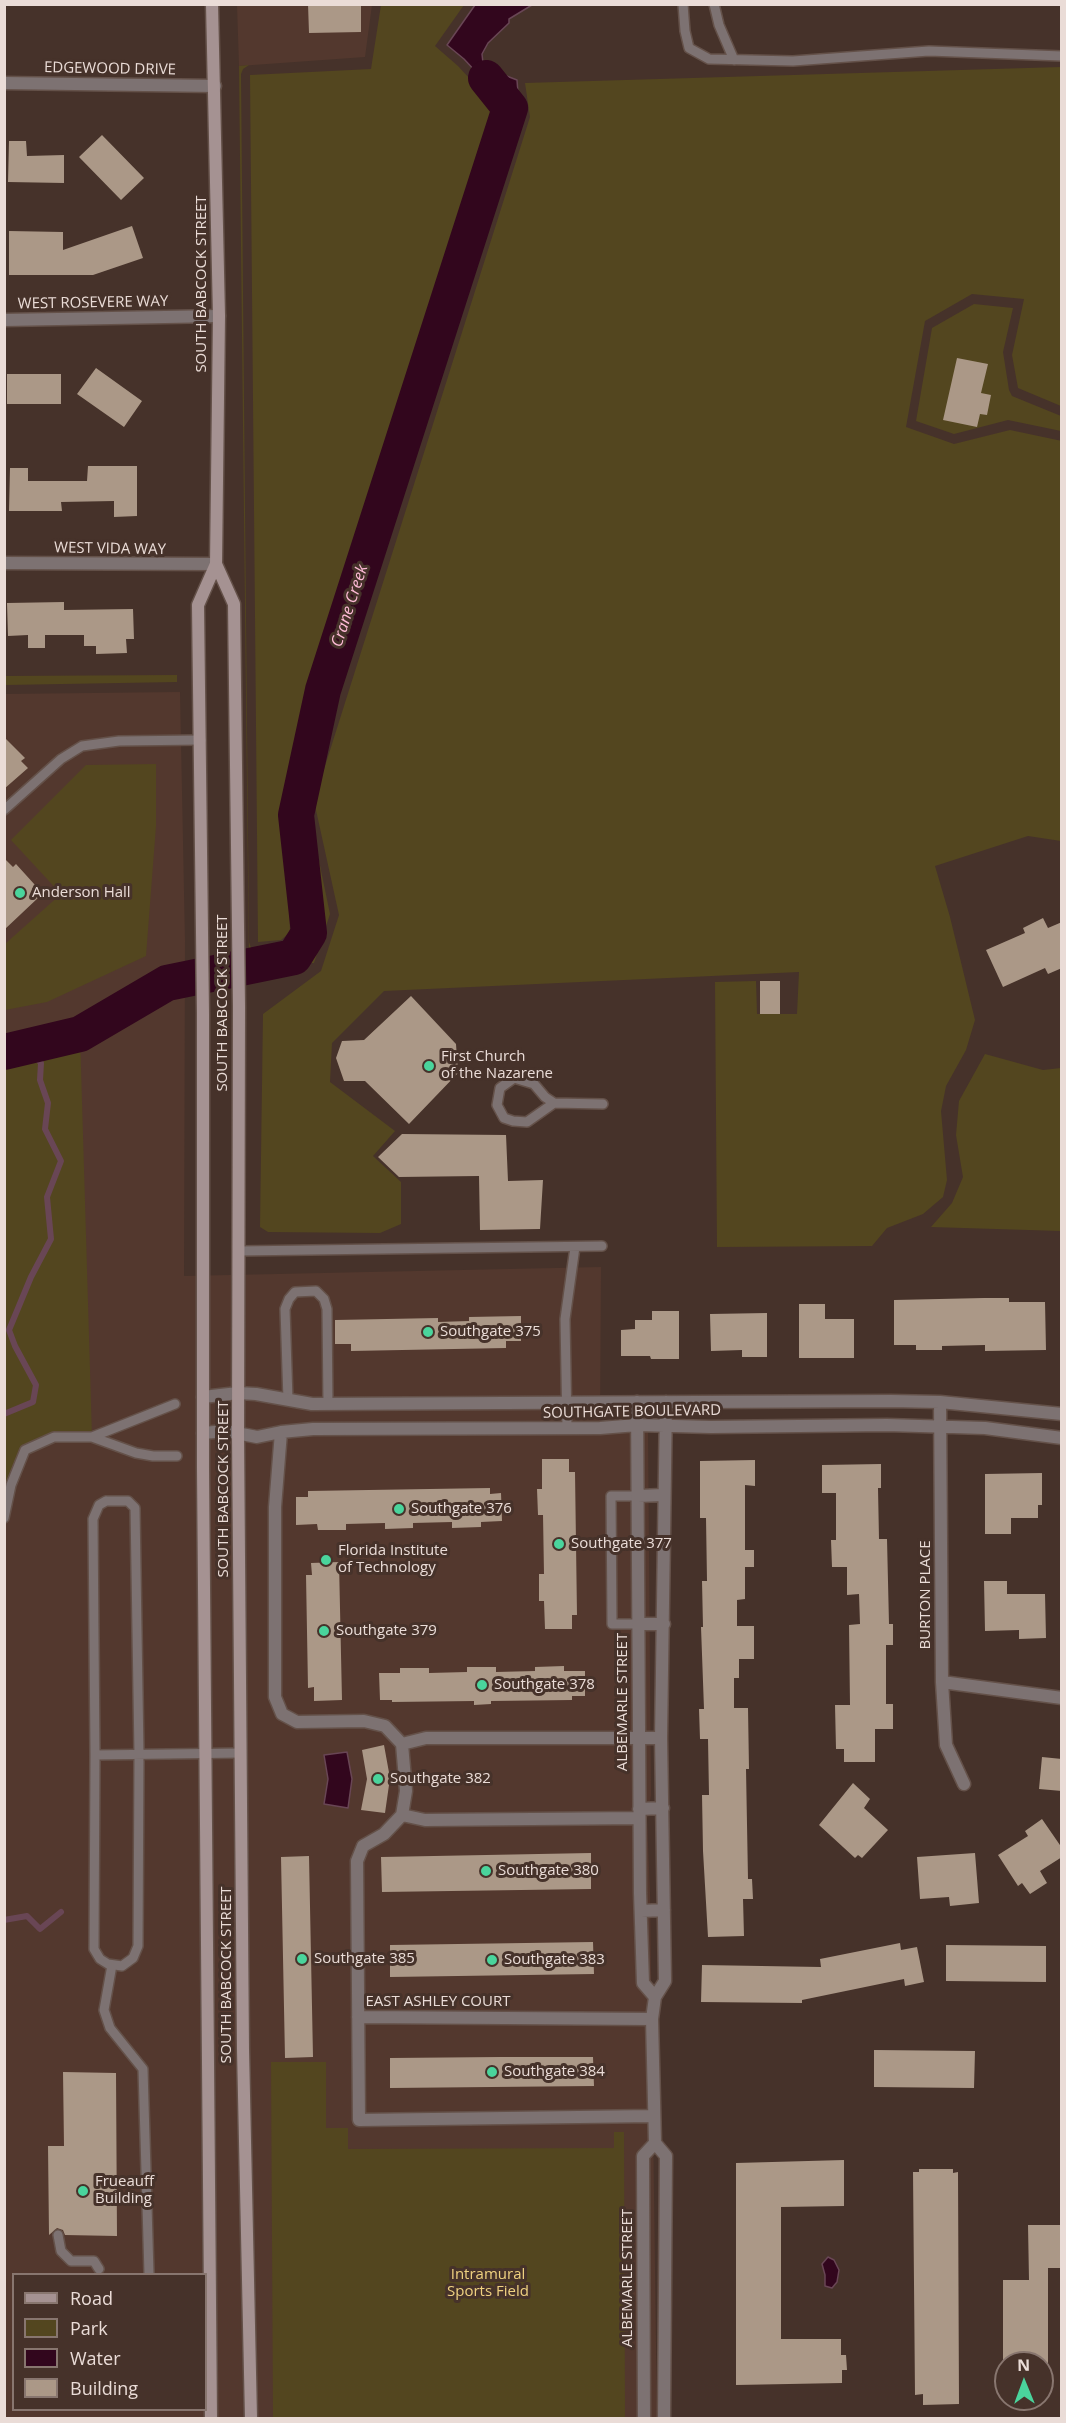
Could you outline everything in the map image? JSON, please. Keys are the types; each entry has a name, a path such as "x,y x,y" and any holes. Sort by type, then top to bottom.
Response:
{"main road":[{"name":"SOUTH BABCOCK STREET","path":"211,2418 203,1433 203,1014 198,605 216,564 219,316 212,4"},
{"name":"SOUTH BABCOCK STREET","path":"216,564 234,604 243,2049 251,2418"}],"street":[{"name":"EDGEWOOD DRIVE","path":"4,83 215,86"},
{"name":"WEST ROSEVERE WAY","path":"4,320 219,316"},
{"name":"WEST VIDA WAY","path":"4,563 216,564"},
{"name":"SOUTHGATE BOULEVARD","path":"203,1397 238,1393 312,1404 940,1402 1062,1414"},
{"name":"ALBEMARLE STREET","path":"637,1402 638,1738 643,1983 655,1997"},
{"path":"664,2418 666,2156 655,2143 652,2116 652,2019 655,1997 665,1982 662,1738 663,1495 666,1402"},
{"name":"BURTON PLACE","path":"940,1402 942,1682 946,1745 964,1784"},
{"name":"SOUTHGATE BOULEVARD","path":"203,1433 226,1431 257,1437 281,1432 325,1429 567,1428 637,1425 940,1426 1062,1438"},
{"path":"281,1432 275,1508 275,1697 282,1714 297,1722 364,1721 385,1726 402,1744 406,1791 402,1815 425,1821 639,1814 663,1808"},
{"path":"638,1496 663,1495"},
{"path":"638,1624 664,1624"},
{"path":"942,1682 1062,1698"},
{"path":"402,1744 426,1738 662,1738"},
{"name":"EAST ASHLEY COURT","path":"402,1815 384,1834 363,1846 357,1861 358,2017 652,2019"},
{"path":"641,1911 664,1910"},
{"path":"358,2017 359,2120 652,2116"},
{"name":"ALBEMARLE STREET","path":"644,2418 643,2156 655,2143"}],"lane":[{"path":"683,4 688,48 709,59 793,62 930,51 1062,56"},
{"path":"714,4 719,25 734,60"},
{"path":"4,810 61,759 82,746 119,741 201,740"},
{"path":"554,1102 527,1122 504,1118 497,1105 500,1088 514,1078 534,1084 545,1097 554,1102 603,1104"},
{"path":"238,1251 602,1246"},
{"path":"567,1428 565,1319 574,1247"},
{"path":"288,1400 285,1309 295,1292 316,1291 324,1299 327,1309 328,1404"},
{"path":"92,1437 175,1404"},
{"path":"4,1518 11,1485 25,1450 54,1437 92,1437 136,1453 177,1456"},
{"path":"638,1496 611,1496 612,1624 638,1624"},
{"path":"128,1500 135,1508 139,1754 138,1946 133,1958 122,1966 112,1965 100,1959 94,1949 93,1518 99,1505 106,1501 128,1500"},
{"path":"95,1755 241,1753"},
{"path":"112,1965 104,2010 110,2028 143,2069 149,2273"},
{"path":"58,2235 61,2250 71,2261 94,2261 99,2269"}],"shaded area":[{"path":"237,5 372,5 365,57 239,66"},
{"name":"Florida Institute of Technology","path":"180,692 185,941 184,1276 601,1267 600,1428 648,1427 651,1795 647,1819 657,2418 5,2418 4,694"}],"green space":[{"path":"381,5 464,5 435,46 458,66 495,106 496,120 318,671 293,795 286,809 290,932 281,940 258,942 250,75 371,69"},
{"path":"249,65 243,69 241,74 249,942 251,948 256,952 284,949 298,935 295,811 302,797 326,673 505,119 520,120 306,798 330,914 314,963 249,965 239,66"},
{"path":"1061,67 1061,406 1018,388 1012,355 1024,299 972,294 925,321 906,427 954,444 1010,430 1062,441 1061,841 1028,836 935,866 975,1020 966,1050 946,1086 941,1111 947,1180 943,1197 923,1214 887,1228 872,1246 717,1247 715,982 756,981 757,1014 797,1014 799,972 384,991 332,1043 330,1082 395,1131 373,1156 401,1182 401,1224 380,1233 268,1232 260,1227 263,1014 321,971 339,915 314,801 530,117 525,83"},
{"path":"974,304 1013,308 1003,352 1009,390 1012,396 1061,416 1061,431 1008,420 954,434 916,421 932,328"},
{"path":"177,675 177,682 5,685 5,676"},
{"path":"156,764 156,826 146,956 47,1002 5,1010 5,944 61,894 11,840 86,765"},
{"path":"80,1034 92,1437 54,1437 25,1450 5,1518 5,1052"},
{"path":"985,1054 1043,1070 1061,1068 1061,1231 931,1227 952,1203 963,1177 956,1135 959,1101"},
{"name":"Intramural Sports Field","path":"271,2062 326,2062 326,2128 348,2128 348,2149 614,2148 614,2132 624,2132 625,2418 273,2418"}],"water":[{"path":"475,5 532,5 509,19 509,23 488,43 482,54 483,63 491,70 517,80 520,120 505,119 501,99 464,59 447,45"},
{"path":"347,1752 352,1779 348,1808 324,1804 328,1779 324,1755"},
{"path":"828,2257 834,2260 839,2270 837,2282 832,2288 825,2286 822,2264"}],"building":[{"path":"308,4 361,4 361,32 309,33"},
{"path":"102,135 144,178 121,200 79,157"},
{"path":"9,141 26,141 27,156 64,155 64,183 8,182"},
{"path":"132,226 143,258 93,275 9,275 9,231 63,232 63,250"},
{"path":"957,358 988,364 981,393 991,395 987,415 980,414 977,427 943,420"},
{"path":"96,368 142,401 124,427 77,394"},
{"path":"7,374 61,374 61,404 7,404"},
{"path":"88,466 137,466 137,516 114,517 114,501 61,502 62,511 9,511 10,468 28,468 28,481 87,481"},
{"path":"64,602 64,610 133,609 134,639 126,639 127,653 96,654 96,646 84,646 84,635 45,635 45,648 28,648 28,635 8,636 7,603"},
{"path":"4,737 25,758 21,761 28,768 4,789"},
{"name":"Anderson Hall","path":"4,858 13,867 16,864 35,885 32,889 39,897 4,930"},
{"path":"1043,918 1048,928 1062,922 1062,968 1048,974 1045,968 1003,987 986,950 1025,933 1023,928"},
{"path":"760,981 780,981 780,1014 760,1014"},
{"path":"411,996 456,1044 458,1073 409,1124 365,1081 344,1081 336,1058 342,1041 364,1040"},
{"path":"402,1134 506,1135 508,1181 543,1180 540,1229 480,1230 479,1176 399,1177 378,1157"},
{"path":"1009,1298 1009,1302 1045,1302 1046,1350 985,1351 985,1345 942,1346 942,1350 916,1350 916,1345 894,1345 894,1300"},
{"path":"799,1304 825,1304 825,1319 854,1319 854,1358 799,1358"},
{"path":"652,1311 679,1311 679,1359 621,1356 621,1330 635,1329 635,1320 652,1320"},
{"path":"767,1313 767,1357 742,1357 742,1350 711,1351 710,1314"},
{"name":"Southgate 375","path":"521,1316 521,1341 506,1341 506,1348 351,1351 351,1344 335,1344 335,1320 438,1318 438,1322 469,1321 469,1317"},
{"name":"Southgate 377","path":"542,1459 569,1459 569,1472 575,1472 577,1615 572,1615 572,1629 545,1629 544,1601 539,1601 539,1574 544,1574 543,1515 538,1515 537,1489 542,1489"},
{"path":"755,1460 755,1486 745,1485 745,1550 754,1550 754,1567 745,1567 745,1599 737,1600 737,1626 754,1626 754,1659 739,1659 739,1678 734,1678 734,1708 748,1708 749,1769 746,1769 748,1879 752,1879 753,1899 743,1899 744,1936 708,1937 702,1795 709,1795 708,1739 700,1739 699,1709 704,1709 702,1581 707,1581 706,1518 700,1518 700,1461"},
{"path":"881,1464 881,1488 878,1488 879,1539 887,1539 889,1624 893,1624 893,1645 886,1645 886,1704 893,1704 893,1729 875,1729 875,1762 844,1762 844,1749 836,1749 835,1705 850,1705 849,1625 860,1624 859,1594 847,1595 847,1567 832,1567 831,1540 836,1540 836,1493 822,1493 822,1465"},
{"path":"1042,1473 1042,1505 1038,1505 1038,1518 1011,1518 1011,1534 985,1534 985,1474"},
{"name":"Southgate 376","path":"490,1488 490,1494 501,1493 502,1521 481,1522 481,1527 452,1528 452,1522 413,1523 413,1528 385,1529 385,1523 346,1524 346,1530 318,1530 317,1524 296,1525 296,1497 308,1497 308,1491"},
{"name":"Southgate 379","path":"339,1562 342,1700 314,1701 314,1687 308,1688 306,1575 312,1575 311,1563"},
{"path":"984,1581 1007,1581 1007,1594 1045,1594 1046,1638 1019,1639 1019,1630 985,1631"},
{"name":"Southgate 378","path":"564,1666 564,1671 585,1671 585,1696 572,1696 572,1700 491,1701 491,1704 474,1705 474,1701 392,1702 392,1700 380,1700 379,1673 400,1673 400,1668 429,1668 429,1673 467,1672 467,1667 496,1667 496,1672 535,1671 535,1667"},
{"name":"Southgate 382","path":"384,1745 390,1778 385,1813 361,1810 367,1779 362,1750"},
{"path":"1042,1757 1062,1759 1062,1791 1039,1789"},
{"path":"853,1783 870,1799 864,1808 888,1830 862,1858 858,1855 855,1858 819,1825"},
{"path":"1042,1819 1062,1848 1062,1857 1040,1871 1047,1883 1030,1894 1022,1883 1018,1886 998,1855 1028,1836 1025,1831"},
{"name":"Southgate 380","path":"591,1853 591,1889 382,1892 381,1857"},
{"path":"975,1853 979,1903 950,1906 949,1897 920,1899 917,1857"},
{"name":"Southgate 385","path":"309,1856 313,2057 285,2058 281,1857"},
{"name":"Southgate 383","path":"593,1942 594,1974 390,1977 390,1945"},
{"path":"900,1943 901,1950 917,1947 924,1982 905,1986 904,1979 802,2000 802,2003 701,2002 702,1965 821,1967 820,1959"},
{"path":"946,1945 1046,1946 1046,1982 946,1981"},
{"path":"874,2050 975,2051 974,2088 874,2087"},
{"name":"Southgate 384","path":"593,2057 594,2086 390,2088 390,2058"},
{"name":"Frueauff Building","path":"63,2072 116,2073 117,2236 65,2235 63,2230 57,2228 49,2235 48,2146 64,2146"},
{"path":"844,2160 844,2206 781,2207 781,2339 841,2339 841,2355 846,2355 847,2370 842,2370 842,2383 736,2385 736,2163"},
{"path":"919,2169 953,2169 953,2173 958,2172 959,2404 923,2405 923,2394 915,2395 913,2172 919,2172"},
{"path":"1028,2225 1062,2225 1062,2268 1048,2268 1048,2351 1003,2351 1003,2280 1029,2280"}],"waterway":[{"name":"Crane Creek","path":"4,1052 80,1034 167,983 294,957 309,933 296,815 323,690 510,108 486,78"},
{"path":"4,1414 33,1402 36,1385 9,1330 31,1277 51,1239 47,1197 61,1161 45,1129 48,1103 40,1080 41,1063 26,1047"},
{"path":"4,1920 27,1916 40,1929 61,1912"}],"place":[{"name":"Anderson Hall","path":"20,893"},
{"name":"First Church of the Nazarene","path":"429,1066"},
{"name":"Southgate 375","path":"428,1332"},
{"name":"Southgate 376","path":"399,1509"},
{"name":"Southgate 377","path":"559,1544"},
{"name":"Florida Institute of Technology","path":"326,1560"},
{"name":"Southgate 379","path":"324,1631"},
{"name":"Southgate 378","path":"482,1685"},
{"name":"Southgate 382","path":"378,1779"},
{"name":"Southgate 380","path":"486,1871"},
{"name":"Southgate 385","path":"302,1959"},
{"name":"Southgate 383","path":"492,1960"},
{"name":"Southgate 384","path":"492,2072"},
{"name":"Frueauff Building","path":"83,2191"}]}
